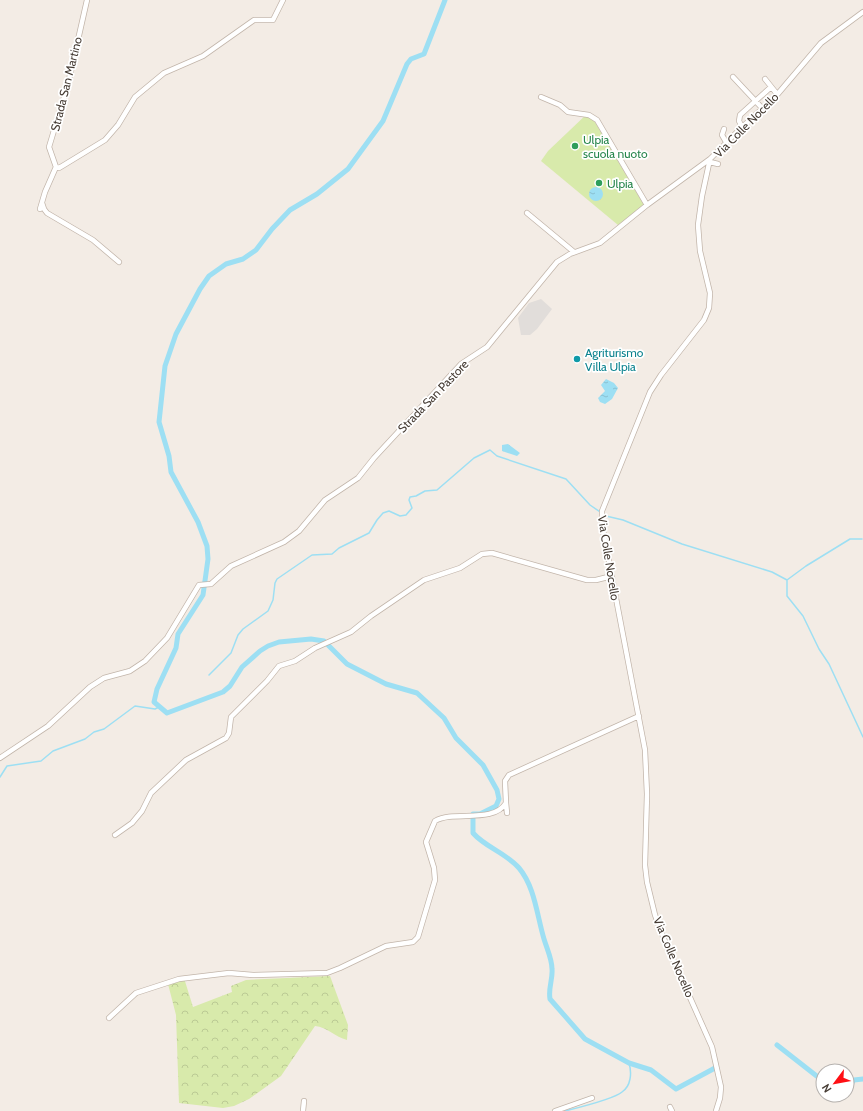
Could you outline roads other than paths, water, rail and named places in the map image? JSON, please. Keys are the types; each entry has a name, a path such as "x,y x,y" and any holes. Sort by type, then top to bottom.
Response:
{"street":[{"name":"Strada San Martino","path":"56,167 49,147 68,84 87,0"},
{"path":"40,209 56,167 59,168 105,140 118,125 135,97 164,73 203,56 254,20 273,20 284,0"},
{"name":"Via Colle Nocello","path":"716,1111 720,1098 721,1087 712,1047 664,939 655,914 647,882 645,865 646,764 639,716 602,525 603,506 650,392 661,375 700,325 709,308 710,293 700,249 698,228 702,196 710,161 726,142 777,94 821,43 863,12"},
{"path":"733,77 762,108"},
{"path":"765,80 777,94"},
{"path":"742,127 739,121 740,116 771,87"},
{"path":"541,96 560,105 568,112 588,115 597,120 648,205"},
{"path":"724,129 722,135 726,142"},
{"path":"710,161 718,164"},
{"name":"Strada San Pastore","path":"0,758 48,726 90,687 104,678 130,671 145,662 167,638 200,584 209,585 231,566 291,537 303,527 325,499 355,480 461,364 489,345 554,264 574,252 600,243 648,205 710,161"},
{"path":"42,203 44,210 47,213 93,240 119,262"},
{"path":"527,213 574,252"},
{"path":"115,836 132,824 142,811 151,793 184,762 226,738 229,733 231,717 268,682 278,666 295,661 353,630 370,616 424,580 458,569 484,554 500,554 587,580 596,580 612,576"},
{"path":"507,813 506,781 509,775 639,716"},
{"path":"109,1018 136,993 179,979 229,973 256,975 327,973 386,946 413,942 418,937 434,882 434,868 426,844 433,824 436,820 447,817 487,814 500,810 506,803"},
{"path":"555,1111 592,1098"},
{"path":"303,1111 304,1101"}],"water":[{"path":"593,187 599,187 603,191 603,197 599,201 593,201 589,197 589,191"},
{"path":"606,379 614,383 618,388 612,399 605,404 600,402 598,398 605,391 601,385"},
{"path":"508,444 520,453 517,456 502,451 502,445"}],"waterway":[{"path":"445,0 424,54 411,59 407,64 383,121 348,169 317,194 290,210 272,229 256,250 243,259 226,264 209,276 200,289 176,334 165,366 159,422 169,456 171,472 198,522 207,546 208,559 203,595 178,634 176,648 157,689 154,702 167,713 223,692 230,686 242,667 268,646 279,642 311,639 324,641 347,664 386,684 417,693 444,718 456,738 483,765 497,790 499,799 496,806 480,814 473,814 473,833 483,842 514,863 529,884 551,962 552,973 550,999 585,1039 629,1063 651,1070 676,1089 715,1068"},
{"path":"209,675 231,653 238,635 243,629 268,611 273,600 275,583 277,579 312,555 332,554 339,548 369,533 383,513 389,511 400,516 406,515 412,508 409,500 410,497 416,496 425,491 437,490 474,458 490,450 497,456 566,479 590,505 606,516 623,520 682,544 772,572 787,580"},
{"path":"787,580 806,566 850,539 862,539"},
{"path":"787,580 787,596 803,616 819,649 829,664 863,737"},
{"path":"0,777 7,766 41,761 53,751 85,739 94,732 104,729 135,706 155,709 159,707"},
{"path":"777,1045 815,1075"},
{"path":"565,1111 586,1106 618,1095 629,1083 629,1063"},
{"path":"855,1080 863,1079"}],"place":[{"name":"Ulpia scuola nuoto","path":"575,146"},
{"name":"Ulpia","path":"599,183"},
{"name":"Agriturismo Villa Ulpia","path":"577,359"}]}
